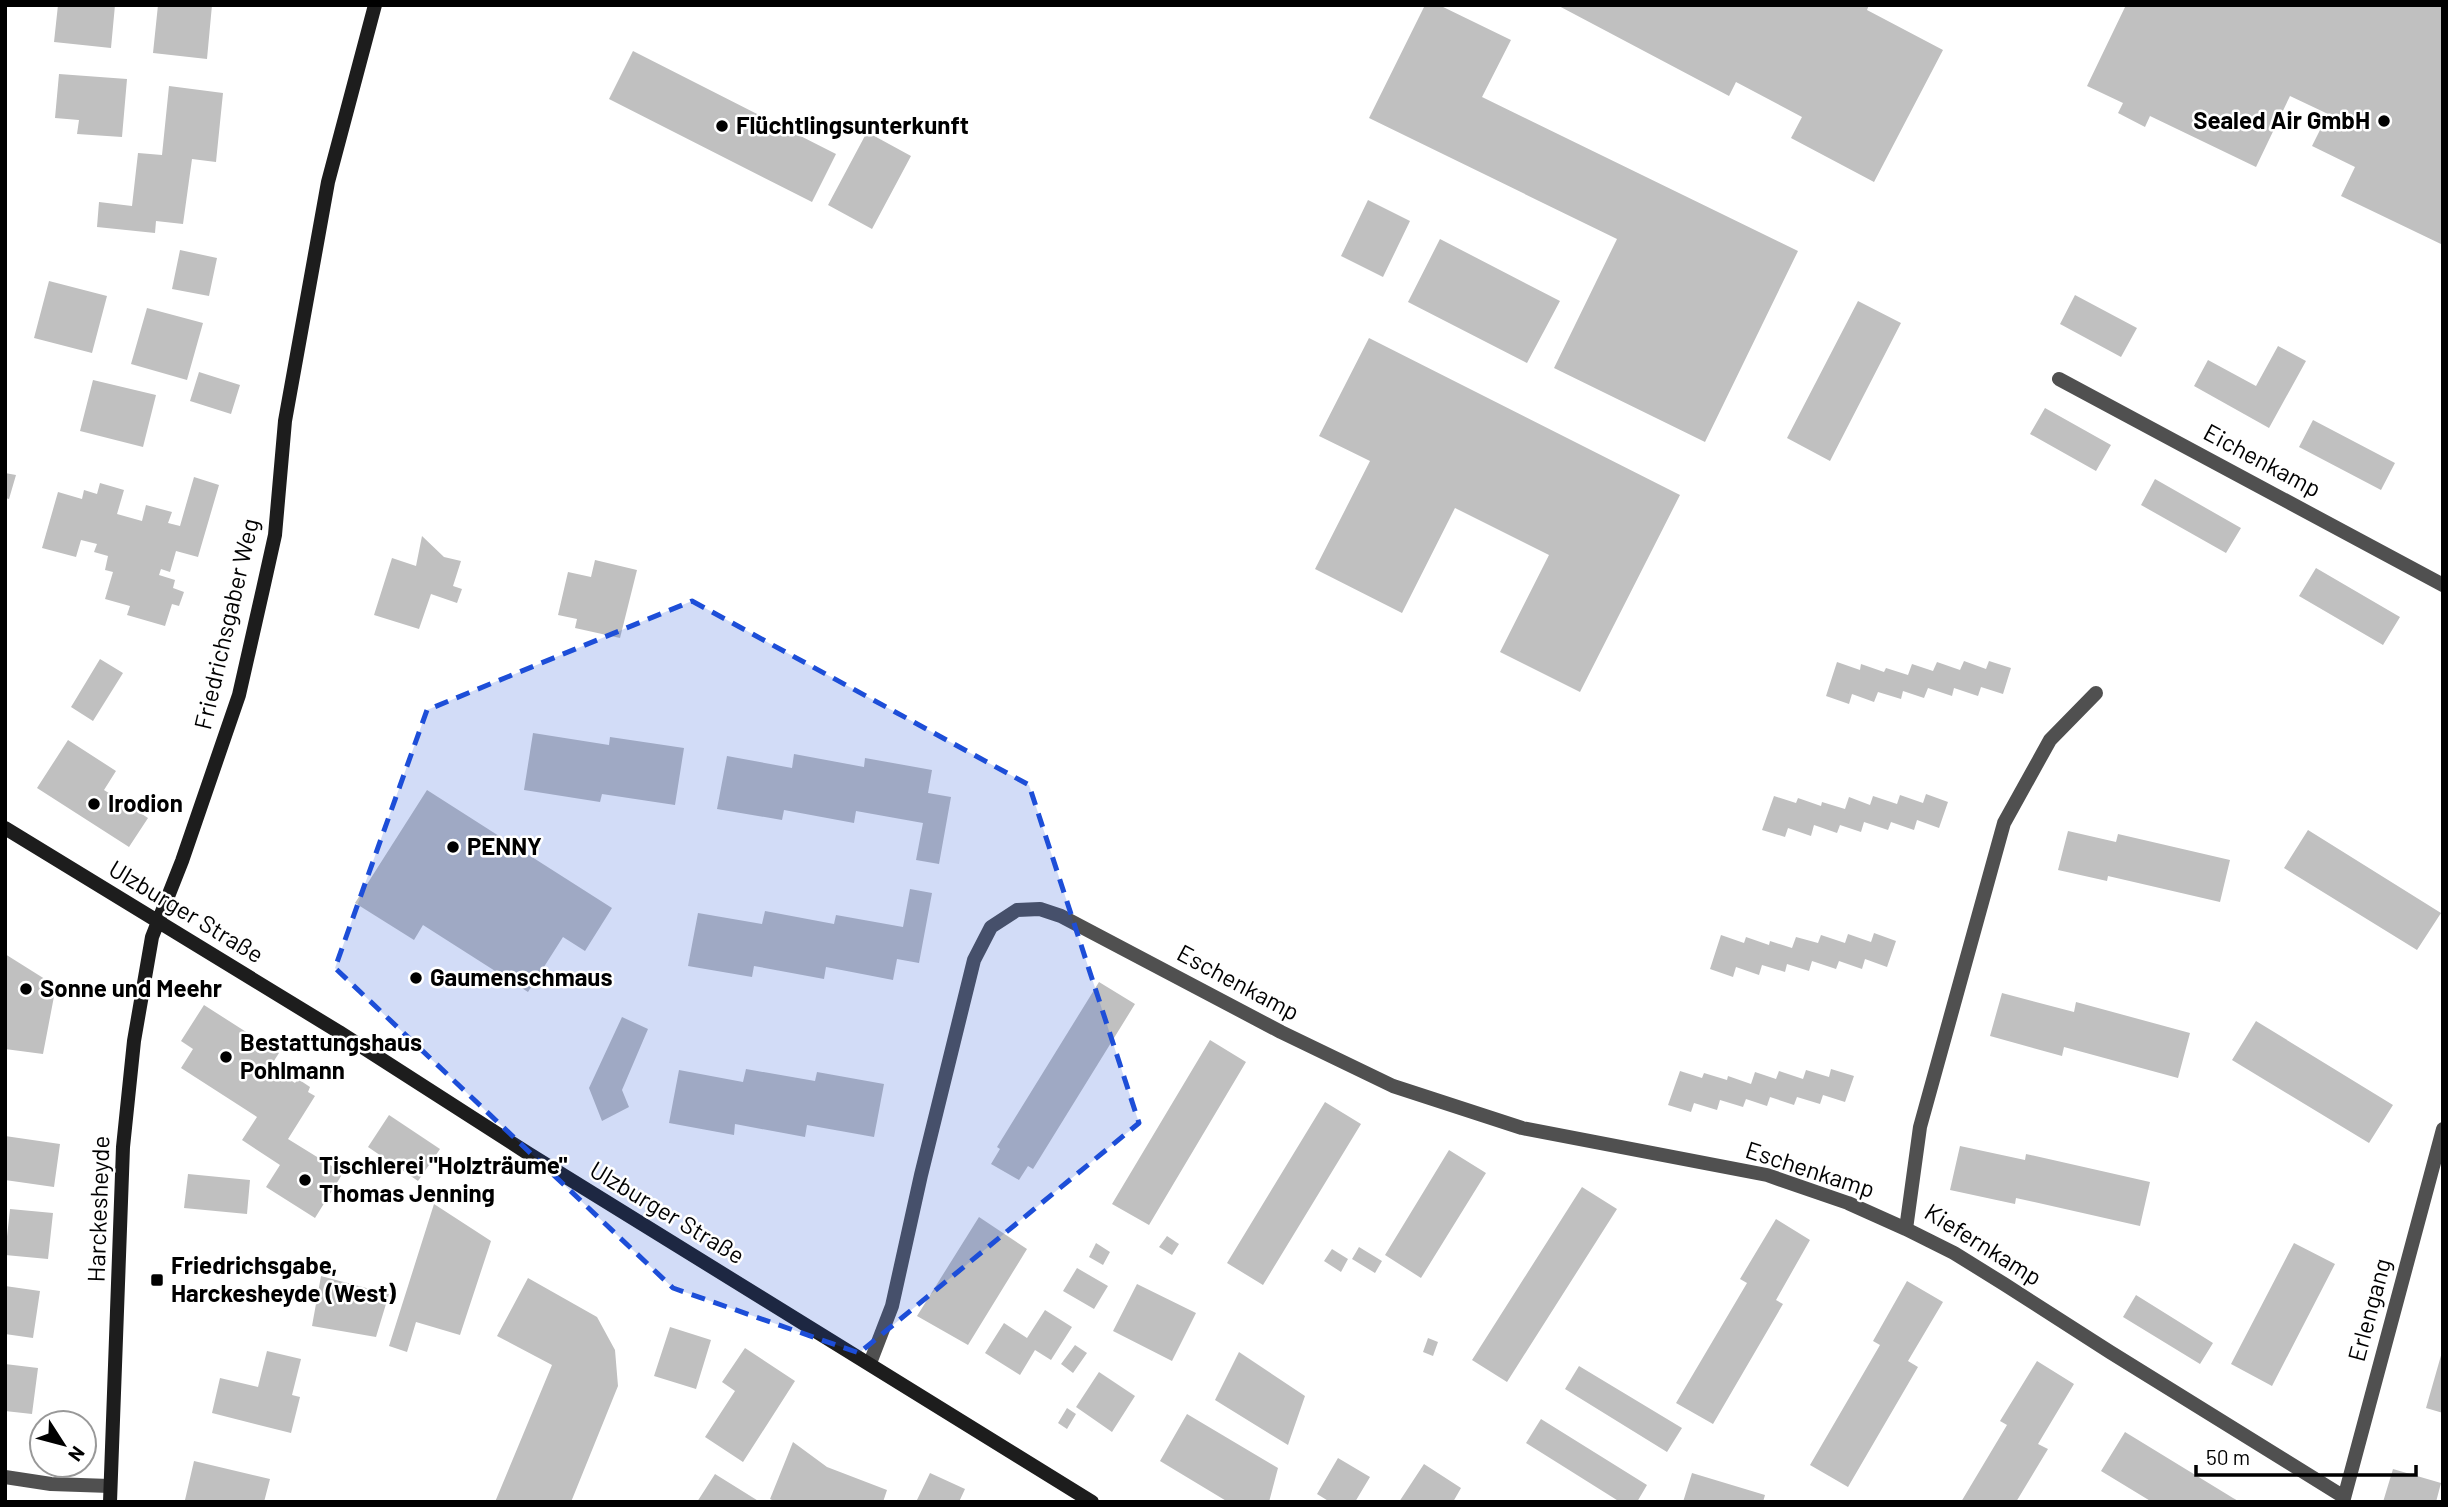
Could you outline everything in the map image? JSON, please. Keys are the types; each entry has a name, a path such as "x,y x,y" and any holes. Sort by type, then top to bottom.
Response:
{"main road":[{"name":"Friedrichsgaber Weg","path":"158,922 182,861 239,695 275,535 285,421 328,182 375,5"},
{"name":"Ulzburger Straße","path":"5,828 339,1032 582,1187 1092,1502"},
{"name":"Harckesheyde","path":"110,1502 127,1101 134,1041 152,937 158,922"}],"street":[{"name":"Eichenkamp","path":"2059,379 2443,584"},
{"name":"Kiefernkamp","path":"2096,693 2050,740 2004,823 1920,1127 1906,1229 1954,1253 2343,1499"},
{"name":"Eschenkamp","path":"870,1363 892,1306 974,960 991,927 1017,910 1041,909 1062,916 1281,1032 1392,1086 1522,1128 1767,1175 1848,1203 1906,1229"},
{"name":"Erlengang","path":"2343,1499 2443,1129"},
{"path":"5,1478 51,1484 110,1486"}],"highlighted area":[{"path":"692,601 1029,785 1139,1123 859,1353 673,1288 335,968 427,710"}],"building":[{"path":"58,5 115,5 111,48 54,42"},
{"path":"158,5 212,5 207,59 153,53"},
{"path":"1425,5 1439,5 1511,40 1482,97 1798,251 1705,442 1554,368 1617,239 1369,118"},
{"path":"1557,5 1869,5 1867,10 1943,50 1874,182 1791,138 1802,117 1736,82 1729,96"},
{"name":"Sealed Air GmbH","path":"2126,5 2443,5 2443,245 2341,196 2355,167 2312,146 2328,114 2290,96 2256,167 2150,116 2145,127 2118,113 2123,103 2087,86"},
{"name":"Flüchtlingsunterkunft","path":"633,51 836,154 812,202 609,99"},
{"path":"59,74 127,79 122,137 77,134 79,120 55,118"},
{"path":"169,86 223,93 216,162 192,159 183,224 156,221 155,233 97,227 99,202 132,206 138,153 162,155"},
{"path":"867,132 911,156 872,229 828,205"},
{"path":"1368,200 1410,221 1383,277 1341,256"},
{"path":"1440,239 1560,301 1527,363 1408,302"},
{"path":"180,250 217,258 209,296 172,289"},
{"path":"49,281 107,296 92,353 34,338"},
{"path":"2075,295 2137,328 2121,357 2060,324"},
{"path":"1858,301 1901,323 1830,461 1787,438"},
{"path":"147,308 203,323 187,380 131,364"},
{"path":"1369,338 1680,495 1580,692 1500,652 1549,555 1455,508 1402,613 1315,569 1370,461 1319,436"},
{"path":"2278,346 2306,361 2269,428 2194,386 2208,360 2256,386"},
{"path":"199,372 240,385 231,414 190,401"},
{"path":"93,380 156,395 143,447 80,431"},
{"path":"2045,408 2111,445 2096,471 2030,434"},
{"path":"2313,420 2395,463 2381,490 2299,447"},
{"path":"5,473 16,475 9,499 5,498"},
{"path":"194,477 219,485 198,557 176,551 170,572 161,569 159,575 175,580 173,588 184,592 179,606 172,604 165,626 127,615 130,606 105,599 113,572 105,570 108,556 94,552 97,544 81,540 76,557 42,548 58,492 82,499 84,490 97,494 100,483 124,490 117,514 142,521 146,505 172,512 168,523 180,526"},
{"path":"2155,479 2241,528 2226,553 2141,505"},
{"path":"422,536 444,557 461,561 453,586 462,589 457,603 431,594 419,629 374,615 392,558 416,566"},
{"path":"595,560 637,570 620,638 575,628 577,619 558,615 568,572 591,577"},
{"path":"2316,568 2400,617 2383,645 2299,596"},
{"path":"100,659 123,673 93,721 71,707"},
{"path":"1964,661 1986,669 1989,661 2011,668 2003,694 1981,687 1978,696 1954,688 1952,696 1928,688 1924,698 1903,691 1901,699 1878,692 1874,702 1852,694 1849,704 1826,696 1837,662 1860,670 1861,664 1884,672 1886,668 1908,675 1912,664 1933,671 1937,662 1960,670"},
{"path":"533,733 609,745 610,737 684,748 675,805 602,794 600,802 524,790"},
{"name":"Irodion","path":"68,740 116,771 104,790 148,818 129,847 37,788"},
{"path":"794,754 864,767 865,758 932,770 928,793 951,797 939,864 916,860 923,823 856,811 854,823 784,810 782,820 717,809 727,756 792,768"},
{"name":"PENNY","path":"427,790 612,908 585,951 563,937 528,992 423,925 414,940 355,903"},
{"path":"1926,794 1948,802 1939,828 1917,820 1914,830 1891,822 1888,830 1864,822 1861,832 1840,825 1837,833 1814,825 1811,836 1788,828 1785,837 1762,830 1774,796 1796,803 1798,798 1821,806 1822,802 1845,809 1849,797 1870,805 1873,796 1897,804 1900,795 1923,803"},
{"path":"2308,830 2441,913 2417,950 2284,868"},
{"path":"2068,831 2116,842 2118,834 2230,860 2220,902 2108,876 2107,881 2058,870"},
{"path":"910,889 932,893 919,963 897,959 893,980 826,967 824,979 754,966 752,977 688,966 698,913 762,924 765,911 834,924 836,915 903,927"},
{"path":"1874,933 1896,941 1887,967 1865,959 1862,969 1839,961 1836,969 1812,961 1809,971 1787,964 1785,972 1762,965 1759,975 1736,967 1733,977 1710,969 1721,935 1744,943 1746,937 1769,945 1770,941 1792,948 1796,937 1818,943 1821,935 1845,943 1848,934 1871,942"},
{"path":"5,954 56,986 43,1054 5,1049"},
{"path":"1099,982 1135,1004 1033,1169 1028,1166 1019,1180 991,1164 1000,1149 997,1147"},
{"path":"2002,993 2074,1012 2076,1002 2190,1033 2178,1078 2064,1047 2062,1056 1990,1036"},
{"path":"204,1005 279,1053 270,1067 295,1083 298,1079 310,1087 308,1092 315,1096 288,1139 343,1173 315,1218 266,1187 280,1165 242,1140 257,1117 181,1068 193,1049 181,1041"},
{"path":"622,1017 648,1029 622,1090 629,1107 602,1121 589,1088"},
{"path":"2256,1021 2393,1105 2369,1143 2232,1060"},
{"path":"1210,1040 1246,1062 1149,1225 1112,1204"},
{"path":"746,1069 815,1081 817,1072 884,1084 874,1137 807,1125 805,1137 735,1124 734,1135 669,1123 679,1070 743,1082"},
{"path":"1831,1069 1854,1076 1845,1102 1823,1095 1820,1104 1797,1097 1794,1105 1770,1097 1767,1106 1746,1099 1743,1107 1720,1100 1717,1110 1694,1103 1691,1112 1668,1105 1680,1071 1702,1078 1704,1073 1727,1080 1728,1076 1751,1084 1755,1072 1776,1079 1779,1071 1803,1079 1806,1070 1829,1077"},
{"path":"1325,1102 1361,1124 1263,1285 1227,1263"},
{"path":"389,1115 440,1149 418,1181 368,1147"},
{"path":"5,1136 60,1144 54,1187 5,1180"},
{"path":"1960,1146 2025,1160 2026,1154 2150,1182 2140,1226 2016,1198 2015,1204 1950,1190"},
{"path":"1449,1150 1486,1173 1421,1278 1385,1255"},
{"path":"188,1174 250,1180 247,1214 184,1208"},
{"path":"1582,1187 1617,1209 1507,1382 1472,1360"},
{"path":"434,1204 491,1241 460,1335 416,1322 407,1352 389,1346"},
{"path":"10,1209 53,1213 48,1259 5,1255"},
{"path":"979,1217 1027,1249 968,1345 917,1316"},
{"path":"1776,1219 1810,1240 1776,1300 1783,1304 1713,1424 1676,1403 1747,1283 1740,1279"},
{"path":"1167,1236 1179,1244 1172,1255 1159,1247"},
{"path":"1096,1243 1110,1252 1103,1265 1089,1257"},
{"path":"2294,1243 2335,1264 2272,1386 2231,1364"},
{"path":"1359,1247 1382,1261 1375,1273 1352,1259"},
{"path":"1332,1249 1348,1259 1341,1272 1324,1261"},
{"path":"1077,1268 1108,1286 1094,1309 1063,1291"},
{"path":"321,1276 389,1294 376,1337 312,1326"},
{"path":"528,1278 597,1317 615,1350 618,1386 571,1502 495,1502 552,1365 497,1336"},
{"path":"1907,1281 1943,1302 1908,1361 1918,1367 1848,1487 1810,1465 1880,1345 1873,1341"},
{"path":"1137,1284 1196,1313 1172,1361 1113,1331"},
{"path":"5,1286 40,1291 33,1338 5,1334"},
{"path":"2136,1295 2213,1343 2200,1364 2123,1317"},
{"path":"1045,1310 1072,1327 1051,1360 1035,1350 1020,1375 985,1353 1004,1323 1027,1338"},
{"path":"670,1327 711,1340 696,1389 654,1376"},
{"path":"1428,1338 1438,1342 1433,1356 1423,1352"},
{"path":"1075,1345 1087,1353 1073,1373 1061,1364"},
{"path":"745,1348 795,1381 743,1462 705,1437 735,1391 722,1382"},
{"path":"267,1351 301,1359 292,1395 300,1397 291,1433 212,1413 220,1378 258,1387"},
{"path":"1239,1352 1305,1396 1288,1445 1215,1400"},
{"path":"2443,1352 2443,1413 2426,1408"},
{"path":"2037,1361 2074,1384 2038,1444 2048,1449 2016,1502 1961,1502 2007,1425 2000,1421"},
{"path":"5,1364 38,1368 33,1409 28,1409 28,1414 5,1411"},
{"path":"1579,1366 1682,1428 1667,1452 1565,1389"},
{"path":"1099,1372 1135,1396 1112,1432 1076,1407"},
{"path":"1067,1408 1076,1414 1067,1429 1058,1423"},
{"path":"1187,1414 1278,1468 1269,1502 1228,1502 1160,1461"},
{"path":"1541,1419 1647,1485 1637,1502 1620,1502 1526,1443"},
{"path":"2125,1432 2240,1502 2152,1502 2101,1471"},
{"path":"793,1442 827,1467 887,1490 883,1502 776,1502 770,1499"},
{"path":"1338,1458 1370,1477 1355,1502 1330,1502 1317,1494"},
{"path":"194,1461 270,1479 264,1502 185,1500"},
{"path":"1424,1464 1461,1488 1453,1502 1399,1502"},
{"path":"2393,1469 2441,1483 2436,1502 2383,1502"},
{"path":"930,1473 965,1489 959,1502 916,1502"},
{"path":"1692,1473 1765,1495 1763,1502 1683,1502"},
{"path":"715,1474 760,1502 697,1502"}],"place":[{"name":"Sealed Air GmbH","path":"2384,121"},
{"name":"Flüchtlingsunterkunft","path":"722,126"},
{"name":"Irodion","path":"94,804"},
{"name":"PENNY","path":"453,847"},
{"name":"Gaumenschmaus","path":"416,978"},
{"name":"Sonne und Meehr","path":"26,989"},
{"name":"Bestattungshaus Pohlmann","path":"226,1057"},
{"name":"Tischlerei \"Holzträume\" Thomas Jenning","path":"305,1180"},
{"name":"Friedrichsgabe, Harckesheyde (West)","path":"157,1280"}]}
